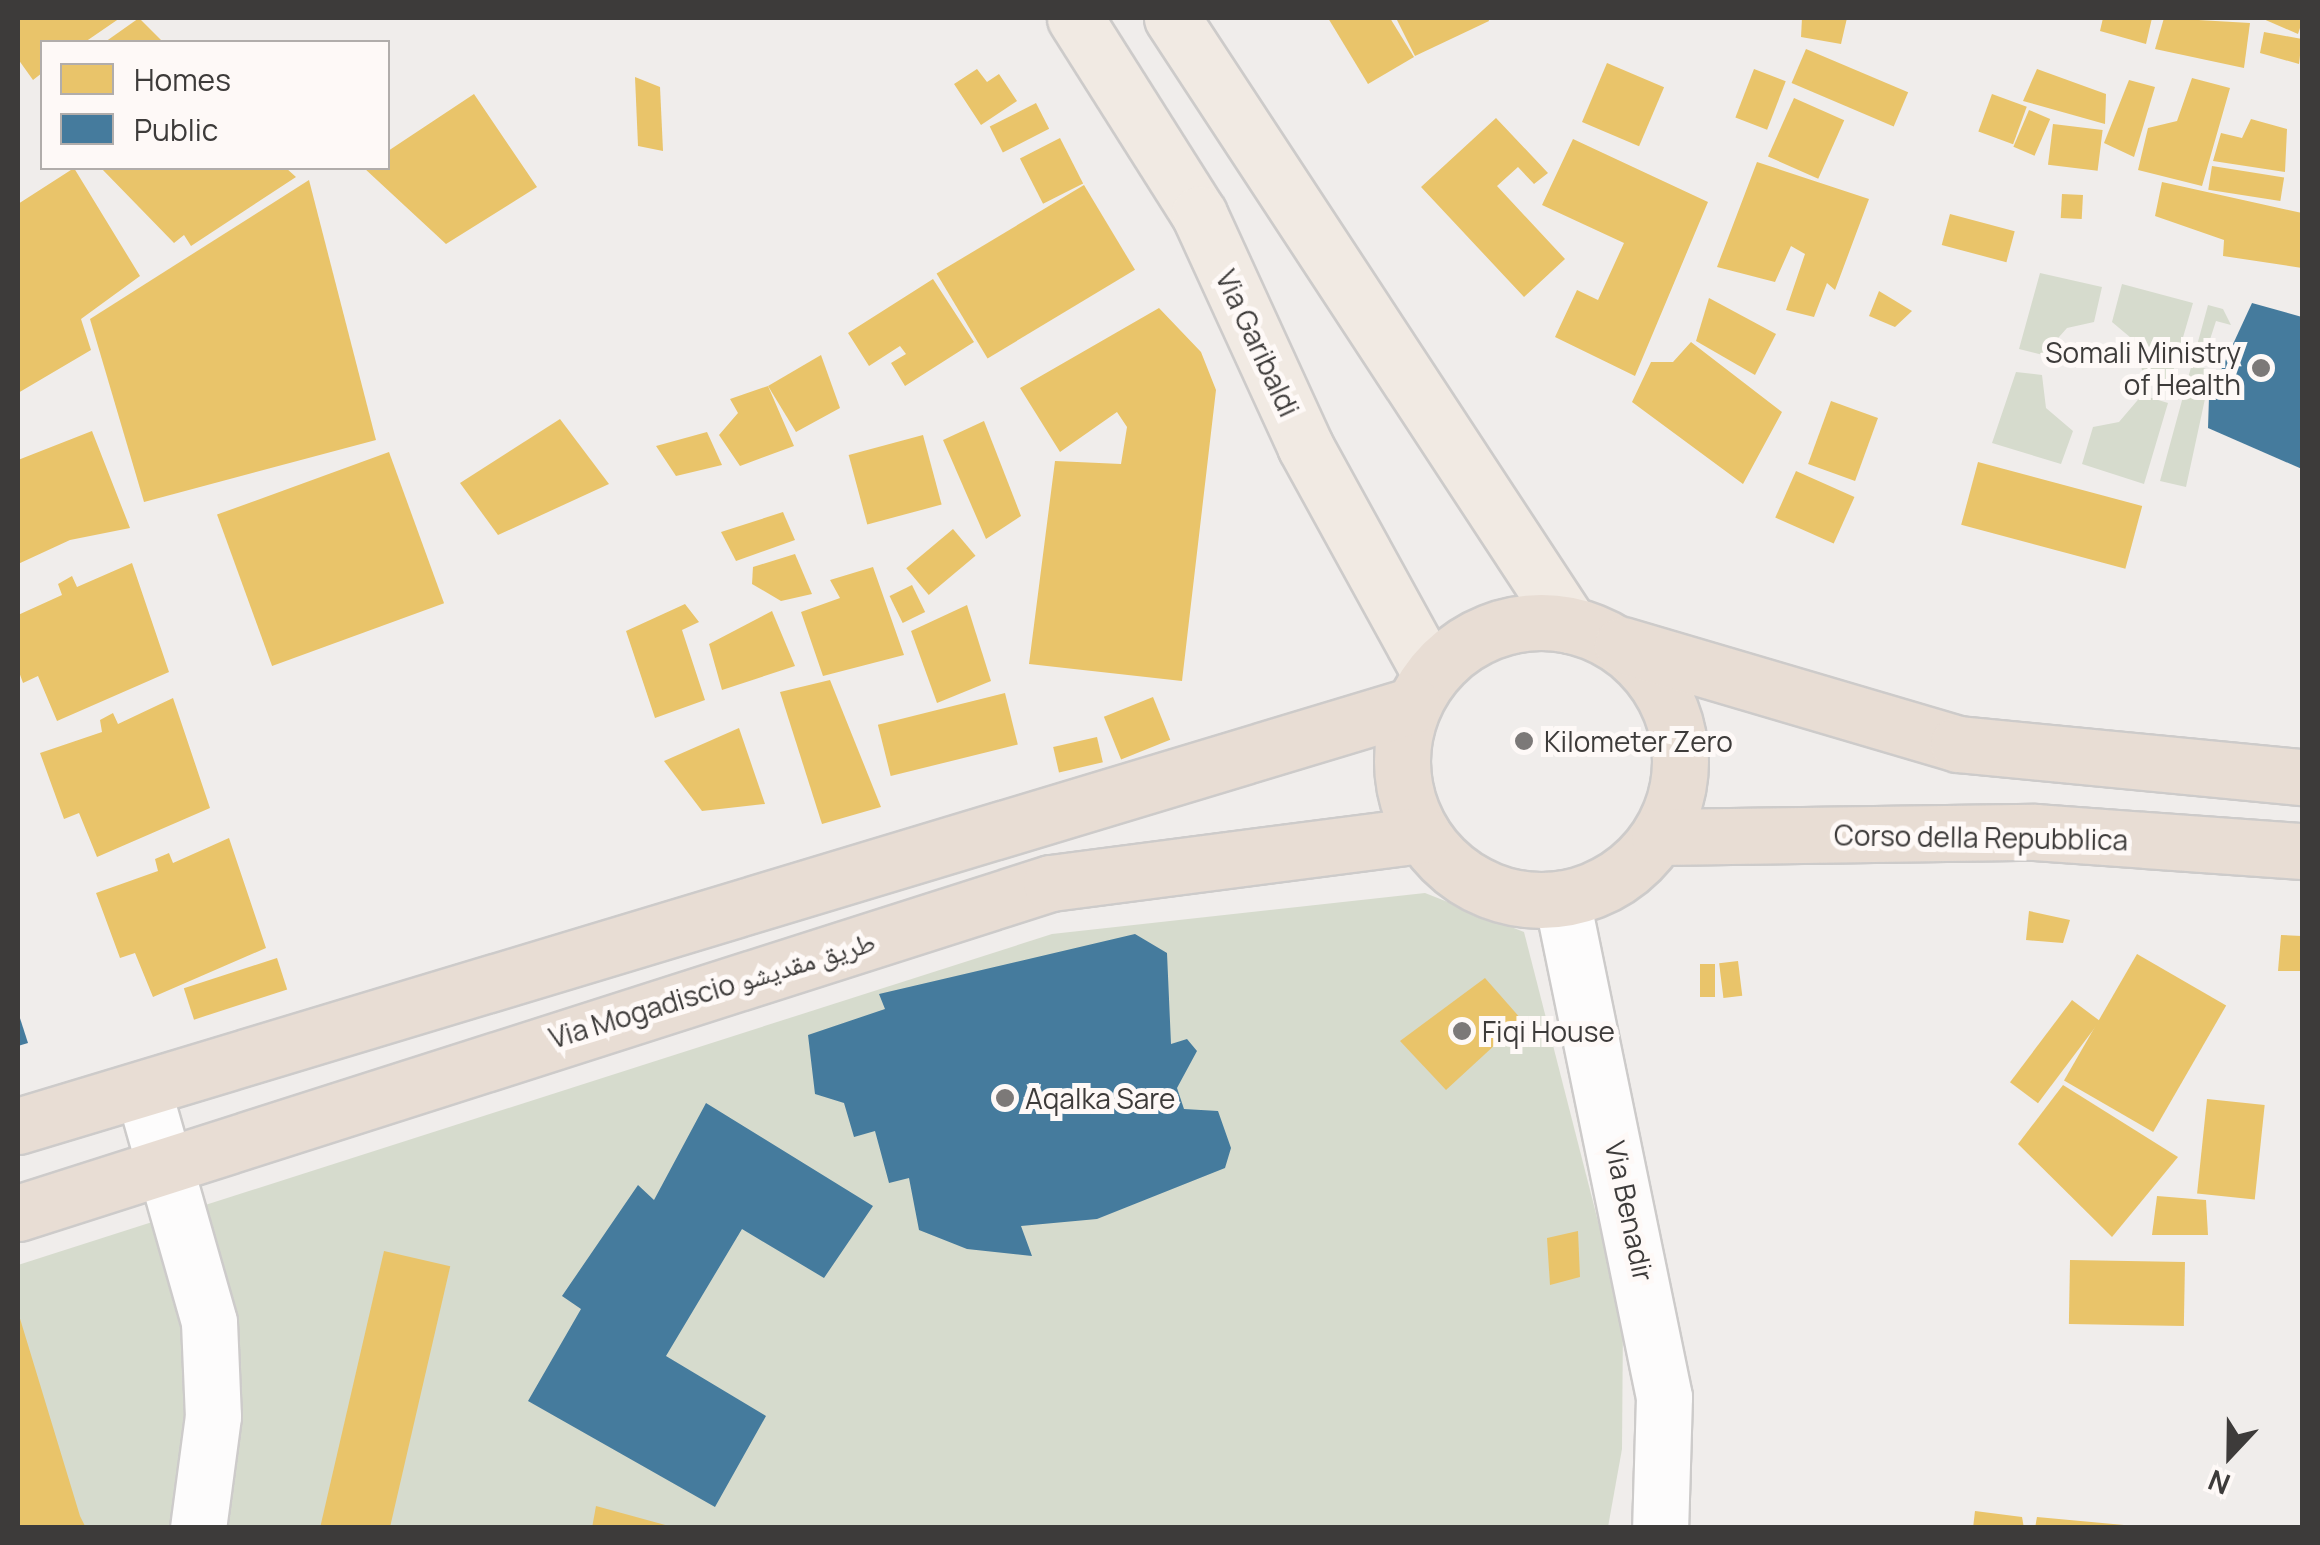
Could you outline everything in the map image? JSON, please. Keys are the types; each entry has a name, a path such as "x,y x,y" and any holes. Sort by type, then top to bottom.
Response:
{"highway":[{"path":"18,1126 1422,690 1494,630 1592,634 1958,744 2302,777"},
{"path":"1422,690 1405,793 1423,835 1483,887 1562,900 1633,866 1659,837 1677,797 1681,753 1656,684 1592,634"},
{"name":"Corso della Repubblica","path":"1659,837 2035,832 2302,851"},
{"name":"Via Mogadiscio طريق مقديشو","path":"18,1214 166,1160 1050,883 1423,835"}],"main road":[{"name":"Via Garibaldi","path":"1075,18 1198,214 1422,690"},
{"path":"1172,18 1592,634"}],"street":[{"name":"Via Benadir","path":"1562,900 1664,1397 1660,1528"},
{"path":"143,1090 209,1322 212,1416 198,1528"}],"shaded area":[{"path":"2040,273 2102,287 2094,322 2067,328 2043,355 2019,349"},
{"path":"2122,284 2193,303 2170,382 2143,376 2137,343 2112,322"},
{"path":"2208,305 2223,309 2231,325 2216,321 2201,367 2211,371 2186,487 2160,481"},
{"path":"2016,372 2042,375 2046,408 2073,431 2061,464 1992,443"},
{"path":"2142,395 2168,403 2144,484 2082,464 2093,427 2119,422"},
{"path":"1425,893 1524,932 1623,1319 1622,1449 1608,1527 18,1528 18,1265 1052,934"}],"building: Homes":[{"path":"18,18 120,18 88,40 40,40 40,75 33,80 18,59"},
{"path":"139,18 161,40 108,40"},
{"path":"1328,18 1390,18 1414,57 1368,84"},
{"path":"1396,18 1488,18 1489,21 1415,56"},
{"path":"1802,18 1847,18 1841,44 1801,37"},
{"path":"2103,18 2152,18 2146,44 2100,31"},
{"path":"2164,18 2250,23 2244,68 2155,49"},
{"path":"2261,18 2302,18 2302,22 2298,34"},
{"path":"2264,32 2302,39 2299,64 2260,53"},
{"path":"1806,49 1908,92 1894,126 1792,83"},
{"path":"1607,63 1664,87 1639,146 1582,122"},
{"path":"977,69 987,82 999,74 1017,101 981,125 954,84"},
{"path":"1754,69 1786,81 1767,130 1735,118"},
{"path":"2037,69 2106,94 2105,124 2023,101"},
{"path":"635,77 660,87 663,151 638,146"},
{"path":"2192,78 2230,88 2202,186 2138,170 2148,128 2177,121"},
{"path":"2129,80 2155,87 2134,157 2104,143"},
{"path":"474,94 537,187 446,244 366,170 390,170 390,150"},
{"path":"1992,94 2027,107 2013,144 1978,132"},
{"path":"1794,98 1844,120 1818,179 1768,156"},
{"path":"1036,103 1049,129 1003,152 990,127"},
{"path":"2029,110 2050,119 2035,156 2013,147"},
{"path":"1496,118 1548,173 1534,184 1518,167 1497,186 1565,259 1524,297 1421,187"},
{"path":"2251,119 2287,129 2285,172 2213,161 2221,133 2242,138"},
{"path":"2053,124 2103,130 2098,171 2048,165"},
{"path":"1060,138 1083,183 1043,204 1020,158"},
{"path":"1573,139 1708,202 1635,376 1555,337 1577,290 1598,300 1624,243 1542,205"},
{"path":"1757,162 1869,199 1835,290 1827,283 1814,317 1786,310 1805,254 1791,246 1775,282 1717,267"},
{"path":"2212,166 2284,177 2280,201 2208,190"},
{"path":"75,170 140,276 81,319 91,350 18,393 18,204"},
{"path":"103,170 288,170 296,177 191,246 184,235 174,243"},
{"path":"309,180 376,440 144,502 90,319"},
{"path":"2162,182 2302,213 2302,268 2223,256 2224,240 2155,216"},
{"path":"1084,185 1135,270 988,358 937,274"},
{"path":"2062,194 2083,195 2082,219 2061,218"},
{"path":"1950,214 2015,231 2006,262 1942,245"},
{"path":"933,279 974,342 905,386 891,363 906,354 900,346 869,366 848,333"},
{"path":"1879,291 1912,311 1895,327 1869,316"},
{"path":"1709,298 1776,334 1755,375 1696,341"},
{"path":"1159,308 1201,352 1216,390 1182,681 1029,664 1055,461 1121,464 1127,427 1117,412 1060,452 1020,388"},
{"path":"1691,342 1782,412 1743,484 1632,402 1651,362 1673,362"},
{"path":"821,355 840,408 796,432 768,386"},
{"path":"768,386 794,446 740,466 719,435 738,413 730,399"},
{"path":"1831,401 1878,418 1855,481 1808,464"},
{"path":"560,419 609,484 498,535 460,483"},
{"path":"984,421 1021,516 986,539 943,440"},
{"path":"92,431 130,528 70,540 18,564 18,460"},
{"path":"707,432 722,465 676,476 656,446"},
{"path":"923,435 942,505 867,524 849,455"},
{"path":"389,452 444,603 272,666 217,515"},
{"path":"1978,462 2142,506 2125,569 1961,525"},
{"path":"1796,471 1854,497 1834,544 1775,518"},
{"path":"783,512 795,540 736,561 721,532"},
{"path":"953,529 975,556 929,595 906,568"},
{"path":"795,554 812,594 781,601 752,584 753,567"},
{"path":"132,563 169,672 57,721 38,676 23,683 18,669 18,615 62,595 58,584 72,576 77,587"},
{"path":"873,567 904,655 823,676 801,612 840,598 830,580"},
{"path":"912,585 925,612 903,623 890,596"},
{"path":"685,604 699,622 682,630 705,700 655,718 626,631"},
{"path":"967,605 991,681 937,703 911,631"},
{"path":"772,611 795,666 722,690 709,644"},
{"path":"830,680 881,807 822,824 780,692"},
{"path":"1005,693 1018,744 891,776 878,725"},
{"path":"1153,697 1170,740 1121,760 1104,717"},
{"path":"173,698 210,808 97,857 79,813 64,819 40,753 102,732 100,720 113,713 118,724"},
{"path":"739,728 765,804 702,811 664,761"},
{"path":"1097,737 1103,762 1059,772 1053,747"},
{"path":"229,838 266,948 153,997 135,953 120,958 96,893 158,871 155,859 169,853 173,863"},
{"path":"2029,911 2070,920 2063,943 2026,940"},
{"path":"2281,935 2302,936 2302,971 2278,971"},
{"path":"2137,954 2226,1006 2153,1132 2064,1080"},
{"path":"277,958 287,989 194,1020 184,988"},
{"path":"1738,961 1742,996 1723,998 1719,963"},
{"path":"1700,964 1715,964 1715,997 1700,997"},
{"name":"Fiqi House","path":"1485,978 1522,1020 1446,1090 1400,1041"},
{"path":"2072,1000 2100,1021 2038,1103 2010,1082"},
{"path":"2063,1085 2178,1157 2112,1237 2018,1144"},
{"path":"2207,1099 2265,1105 2255,1200 2197,1193"},
{"path":"2157,1196 2206,1200 2208,1235 2152,1235"},
{"path":"1578,1231 1580,1277 1550,1285 1547,1238"},
{"path":"384,1251 450,1266 390,1528 321,1526"},
{"path":"2070,1260 2185,1262 2184,1326 2069,1324"},
{"path":"18,1312 80,1516 86,1528 18,1528"},
{"path":"596,1506 669,1526 669,1528 592,1528"},
{"path":"1975,1511 2022,1517 2024,1528 1973,1528"},
{"path":"2037,1517 2124,1525 2124,1528 2035,1528"}],"building: Public":[{"name":"Somali Ministry of Health","path":"2252,303 2302,317 2302,469 2208,428 2209,396"},
{"name":"Aqalka Sare","path":"1135,934 1167,953 1171,1044 1187,1039 1197,1051 1177,1088 1184,1109 1218,1111 1231,1148 1225,1168 1097,1219 1021,1226 1032,1256 967,1249 919,1230 909,1178 889,1183 875,1131 854,1137 844,1103 815,1094 808,1035 885,1009 879,994"},
{"path":"18,1012 28,1043 18,1046"},
{"path":"706,1103 873,1206 824,1278 742,1229 666,1356 766,1416 715,1507 528,1401 581,1309 562,1296 638,1185 654,1200"}],"place":[{"name":"Somali Ministry of Health","path":"2261,368"},
{"name":"Kilometer Zero","path":"1524,741"},
{"name":"Fiqi House","path":"1462,1031"},
{"name":"Aqalka Sare","path":"1005,1098"}]}
